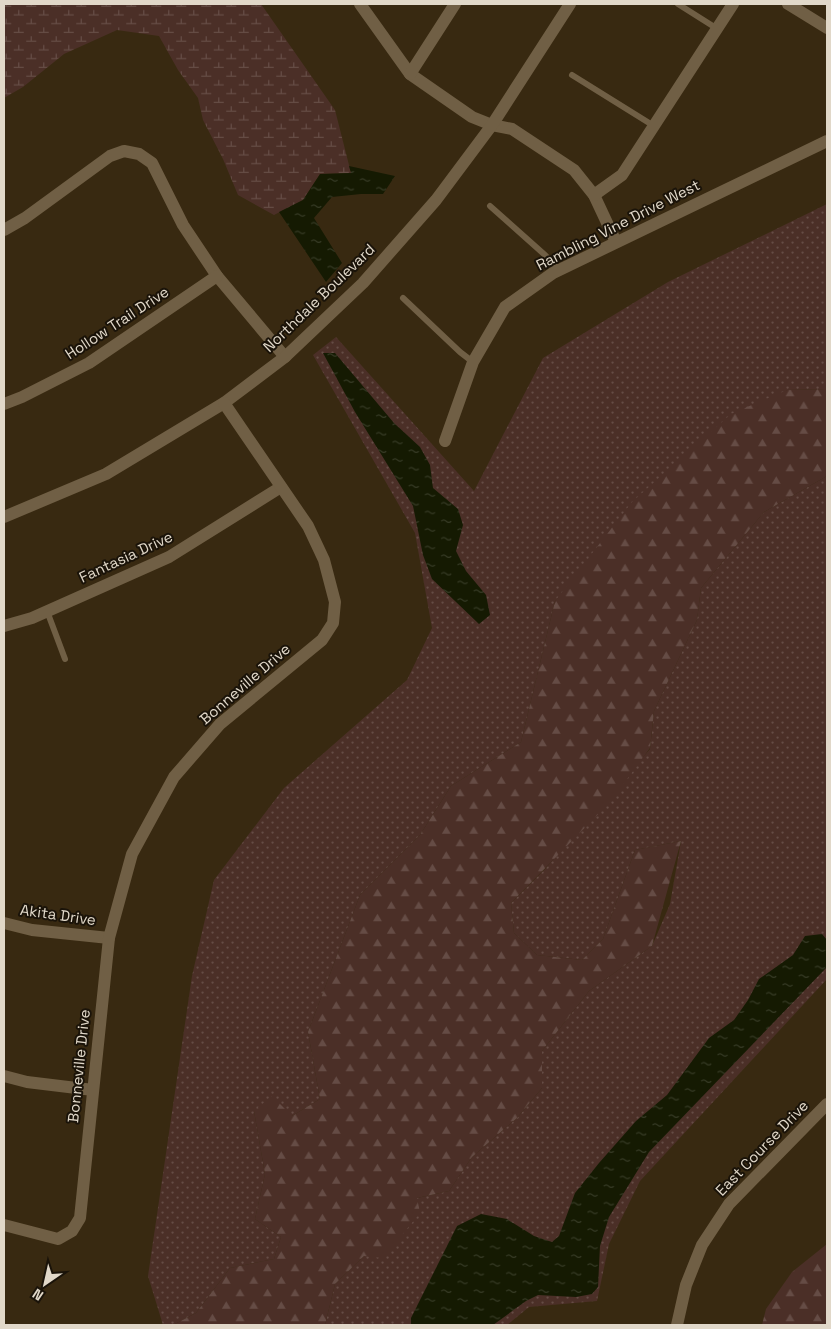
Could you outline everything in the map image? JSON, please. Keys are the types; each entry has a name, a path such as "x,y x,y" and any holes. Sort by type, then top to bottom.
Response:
{"street":[{"path":"360,4 410,74 472,117 492,125 512,129 574,170 594,195 616,242"},
{"path":"410,74 455,4"},
{"name":"Northdale Boulevard","path":"4,517 106,474 224,403 285,357 363,283 436,200 492,125 570,4"},
{"path":"594,195 622,175 733,4"},
{"path":"788,4 827,28"},
{"name":"Rambling Vine Drive West","path":"445,440 473,362 505,306 558,270 827,141"},
{"path":"4,230 25,218 110,156 124,151 139,154 152,163 183,225 217,276 285,357"},
{"name":"Hollow Trail Drive","path":"4,404 22,397 89,363 217,276"},
{"name":"Bonneville Drive","path":"4,1225 58,1239 72,1231 80,1218 109,938 132,854 174,777 220,724 322,640 333,623 336,602 324,560 308,526 224,403"},
{"name":"Fantasia Drive","path":"4,626 32,618 169,557 282,487"},
{"name":"Akita Drive","path":"4,923 32,930 109,938"},
{"path":"4,1076 26,1082 93,1090"},
{"name":"East Course Drive","path":"677,1325 686,1285 702,1246 729,1204 827,1104"}],"lane":[{"path":"678,4 716,28"},
{"path":"572,75 654,126"},
{"path":"490,206 545,255 558,270"},
{"path":"403,298 473,362"},
{"path":"47,611 65,659"}],"green space":[{"path":"4,4 261,4 335,110 351,173 320,174 303,200 274,215 238,195 223,159 203,120 198,98 178,70 159,36 117,30 64,54 23,87 4,98"},
{"path":"827,204 827,389 787,390 555,601 521,742 451,786 420,835 360,895 308,1032 320,1099 292,1116 254,1111 265,1174 255,1219 281,1237 274,1259 230,1268 196,1313 173,1325 163,1325 148,1276 192,976 214,880 284,788 407,680 432,628 415,533 313,355 336,337 474,491 543,358 668,282"},
{"path":"827,389 827,476 764,512 701,588 697,620 654,711 650,748 611,801 511,903 514,933 537,955 582,960 603,939 635,850 681,841 652,946 589,991 542,1051 542,1088 517,1118 472,1157 449,1191 417,1198 420,1213 383,1258 364,1256 335,1284 325,1325 173,1325 196,1313 230,1268 274,1259 281,1237 255,1219 265,1174 254,1111 272,1096 292,1116 320,1099 308,1032 360,895 420,835 451,786 521,742 555,601 632,502 731,414 787,390"},
{"path":"827,476 827,979 640,1181 609,1244 597,1301 529,1307 507,1325 325,1325 335,1284 364,1256 417,1198 449,1191 472,1157 517,1118 542,1088 542,1051 589,991 652,946 670,904 681,841 635,850 603,939 582,960 537,955 514,933 511,903 546,868 650,749 654,711 697,620 701,588 764,512"},
{"path":"827,1244 827,1325 762,1325 766,1309 792,1272"}],"water":[{"path":"349,166 395,176 383,194 332,197 314,218 342,263 326,282 279,212 303,200 320,174 351,173"},
{"path":"323,353 335,353 394,423 420,447 430,465 433,488 458,509 463,525 456,551 466,571 486,595 490,615 479,624 432,579 423,555 413,506 355,412"},
{"path":"822,934 827,940 827,967 649,1152 609,1217 600,1246 598,1287 592,1294 576,1297 538,1295 526,1301 493,1325 411,1325 411,1318 457,1226 481,1214 507,1219 534,1236 552,1242 559,1236 575,1193 636,1121 667,1095 709,1038 734,1020 748,1000 759,979 793,955 805,936"}]}
